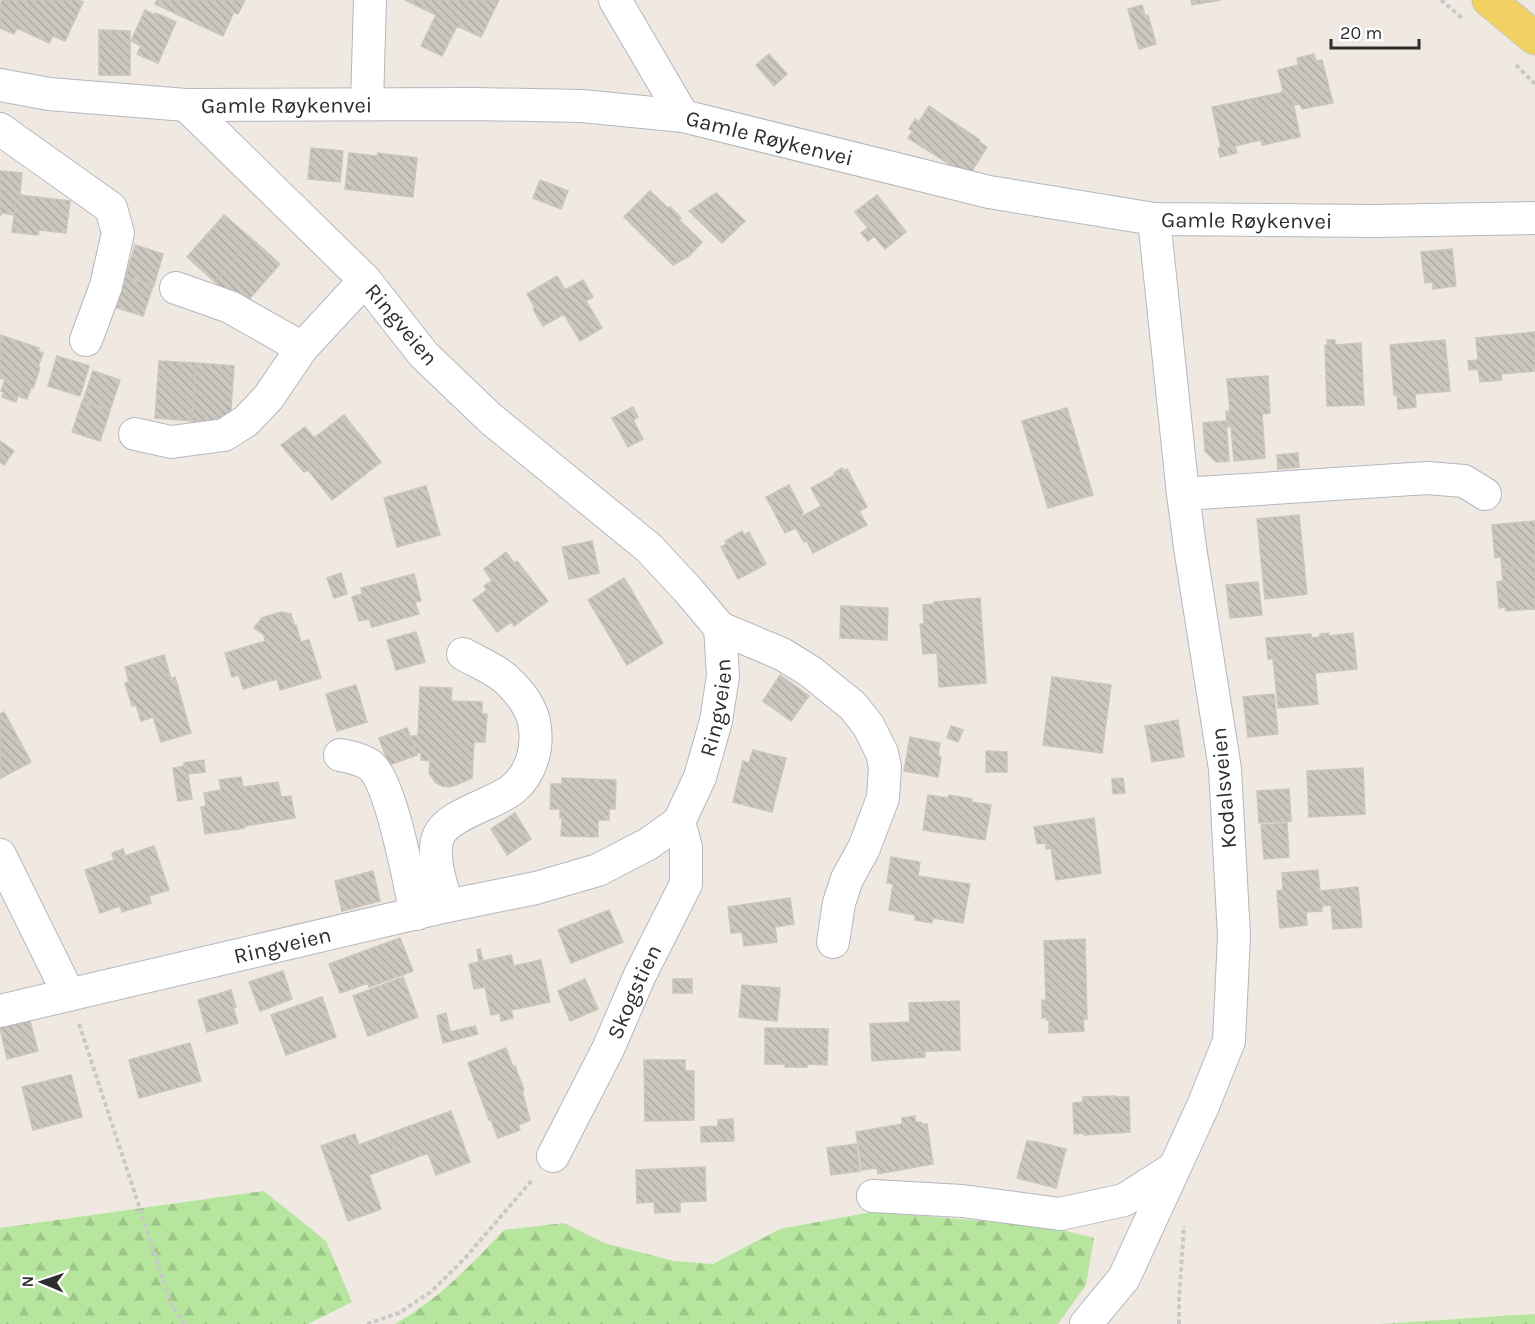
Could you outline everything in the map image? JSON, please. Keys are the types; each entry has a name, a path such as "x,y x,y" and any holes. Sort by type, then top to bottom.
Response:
{"main road":[{"path":"1489,0 1535,38"}],"street":[{"path":"367,104 370,0"},
{"path":"615,0 683,116"},
{"name":"Gamle Røykenvei","path":"0,85 49,94 186,105 582,106 683,116 989,192 1154,219 1374,221 1535,218"},
{"name":"Ringveien","path":"0,1011 447,906 536,888 598,870 648,844 679,822 700,777 716,721 723,676 720,628 688,590 649,548 491,419 424,354 365,280 186,105"},
{"path":"0,129 111,208 118,233 106,286 86,340"},
{"name":"Kodalsveien","path":"1086,1324 1124,1278 1203,1106 1229,1041 1234,936 1225,769 1183,494 1154,219"},
{"path":"135,434 171,442 224,435 246,421 268,398 302,348 365,280"},
{"path":"176,288 230,307 302,348"},
{"path":"1183,494 1427,478 1464,481 1485,494"},
{"path":"720,628 782,654 812,672 853,706 868,725 882,753 885,767 883,798 864,848 847,879 839,903 833,942"},
{"path":"447,906 437,867 438,836 444,827 455,819 493,801 522,780 534,752 535,737 534,722 530,711 509,682 463,654"},
{"path":"340,755 357,758 371,766 384,787 416,914"},
{"name":"Skogstien","path":"553,1156 608,1049 640,975 686,884 686,847 679,822"},
{"path":"0,855 69,994"},
{"path":"873,1196 962,1200 1060,1214 1124,1200 1174,1168"}],"path":[{"path":"69,994 171,1303 184,1324"},
{"path":"367,1324 399,1313 432,1291 466,1257 553,1156"}],"green space":[{"path":"264,1191 326,1241 352,1302 308,1324 0,1324 0,1228"},
{"path":"872,1212 1046,1226 1094,1238 1086,1285 1058,1324 395,1324 440,1293 504,1230 564,1223 604,1243 674,1261 713,1264 780,1229"},
{"path":"1535,1314 1535,1324 1380,1324"}],"building":[{"path":"2,0 78,0 83,2 65,41 53,36 49,43 17,28 14,34 0,28"},
{"path":"157,0 245,0 238,14 234,12 223,36 155,4"},
{"path":"405,0 499,0 481,37 457,26 442,56 421,46 436,15"},
{"path":"1191,0 1221,0 1192,5"},
{"path":"1142,5 1145,16 1148,15 1156,44 1139,49 1128,9"},
{"path":"145,10 176,22 158,63 137,54 141,46 131,41"},
{"path":"99,30 130,31 130,75 99,75"},
{"path":"769,54 787,74 774,86 756,65"},
{"path":"1314,54 1316,61 1322,60 1333,103 1302,109 1300,104 1293,105 1292,97 1287,98 1286,92 1280,93 1283,90 1278,70 1298,65 1297,58"},
{"path":"1286,92 1287,98 1292,97 1300,137 1262,145 1261,140 1235,146 1237,153 1220,157 1218,148 1221,148 1212,107"},
{"path":"929,106 987,147 970,174 961,169 960,171 908,138 913,131 909,129 915,119 919,122"},
{"path":"311,148 343,151 340,182 308,179"},
{"path":"349,153 377,156 378,153 417,158 413,197 345,189"},
{"path":"0,171 22,173 19,200 16,200 14,215 2,213 0,216"},
{"path":"540,180 568,191 561,209 533,198"},
{"path":"650,191 668,208 670,207 681,218 679,220 702,242 688,257 673,265 624,217"},
{"path":"716,193 745,221 722,243 689,211"},
{"path":"19,195 70,201 66,233 39,230 38,235 12,232 16,200 19,200"},
{"path":"877,195 906,232 885,249 874,236 868,241 861,233 868,228 855,212"},
{"path":"224,215 252,239 215,282 187,257"},
{"path":"252,239 280,264 243,306 215,282"},
{"path":"135,245 163,254 154,285 126,276"},
{"path":"1452,249 1456,286 1433,289 1433,282 1425,283 1421,252"},
{"path":"557,276 565,290 583,280 593,297 586,301 602,328 580,341 564,314 543,326 527,294"},
{"path":"125,277 153,286 143,316 115,307"},
{"path":"1535,332 1535,371 1501,374 1502,380 1480,382 1478,369 1469,370 1468,361 1478,360 1476,338"},
{"path":"0,335 39,348 38,351 43,353 38,367 40,368 27,399 18,396 16,402 2,397 4,392 1,391 5,379 0,378"},
{"path":"1327,340 1335,340 1335,345 1361,343 1364,405 1327,406 1325,345 1328,345"},
{"path":"1445,340 1450,391 1415,394 1416,407 1398,409 1397,395 1394,395 1390,345"},
{"path":"57,356 89,366 80,396 48,386"},
{"path":"159,361 196,363 192,421 155,418"},
{"path":"196,363 234,366 230,423 192,421"},
{"path":"93,371 120,380 110,410 83,401"},
{"path":"1268,376 1270,413 1262,414 1265,458 1234,461 1231,426 1227,427 1226,411 1230,411 1227,379"},
{"path":"82,402 110,411 100,441 72,432"},
{"path":"633,407 638,417 633,420 643,439 628,447 612,418"},
{"path":"1067,408 1093,495 1048,508 1022,421"},
{"path":"344,415 381,462 332,500 308,470 304,472 281,445 305,427 314,438"},
{"path":"1226,421 1229,461 1216,462 1205,451 1203,423"},
{"path":"0,441 14,451 4,465 0,462"},
{"path":"1298,453 1299,467 1278,469 1277,455"},
{"path":"842,468 843,471 847,469 867,507 859,511 867,525 813,553 796,528 785,533 766,497 789,485 803,516 821,506 811,488 835,475 834,473"},
{"path":"426,486 440,535 397,547 384,498"},
{"path":"1299,515 1307,594 1265,599 1257,519"},
{"path":"1535,521 1535,566 1502,569 1501,557 1495,558 1492,525"},
{"path":"742,531 744,535 749,532 766,564 738,579 721,547 726,544 725,541"},
{"path":"592,541 599,573 569,579 562,547"},
{"path":"506,552 514,563 517,561 548,601 514,626 511,622 497,632 473,600 487,590 484,586 492,581 484,569"},
{"path":"1535,566 1535,609 1506,611 1505,607 1499,608 1497,582 1503,581 1502,569"},
{"path":"341,573 347,594 334,598 327,578"},
{"path":"414,574 421,601 415,602 419,614 372,627 369,619 359,621 352,597 362,594 361,588"},
{"path":"624,578 663,643 627,665 588,600"},
{"path":"1258,582 1262,615 1230,618 1226,585"},
{"path":"980,598 986,683 939,687 937,653 923,654 920,624 924,624 923,605"},
{"path":"841,606 888,608 887,640 840,638"},
{"path":"281,612 291,614 301,642 309,640 321,678 280,690 277,679 243,689 239,675 232,677 225,653 265,641 264,635 254,628 262,618"},
{"path":"416,632 425,662 396,670 387,640"},
{"path":"1329,633 1329,636 1353,633 1357,669 1315,673 1318,704 1278,708 1273,659 1268,659 1266,638 1311,634 1311,638"},
{"path":"164,655 171,679 175,677 191,733 161,742 153,717 141,721 136,705 132,706 125,683 129,682 125,667"},
{"path":"780,675 809,696 791,721 763,701"},
{"path":"1052,677 1111,685 1102,753 1043,745"},
{"path":"356,685 367,722 337,731 326,694"},
{"path":"420,687 452,688 451,701 482,702 482,714 487,714 485,742 474,742 472,778 449,787 442,786 436,783 429,773 430,761 421,760 421,753 416,753 410,736 418,736"},
{"path":"1274,694 1278,734 1248,737 1243,697"},
{"path":"4,712 31,762 1,778 0,714"},
{"path":"1178,720 1184,757 1152,762 1145,726"},
{"path":"951,726 963,730 958,742 947,738"},
{"path":"407,728 417,755 389,765 379,738"},
{"path":"910,737 940,743 938,756 941,757 938,777 904,771"},
{"path":"753,750 786,758 772,812 733,802 743,761 749,763"},
{"path":"986,751 1007,752 1007,772 986,772"},
{"path":"204,760 205,772 188,774 192,799 178,801 173,768 184,766 184,763"},
{"path":"1363,768 1365,814 1309,817 1307,771"},
{"path":"241,777 243,787 278,782 281,797 291,796 295,818 205,834 201,807 206,806 204,793 221,790 219,780"},
{"path":"562,778 616,780 615,809 609,809 609,820 598,820 598,837 561,836 560,809 550,809 551,784 562,784"},
{"path":"1123,778 1125,793 1113,794 1112,779"},
{"path":"1289,789 1291,821 1259,823 1257,791"},
{"path":"928,795 948,798 949,795 991,805 985,840 923,830"},
{"path":"515,813 531,839 507,855 491,829"},
{"path":"1094,818 1101,873 1056,880 1051,848 1046,849 1046,843 1037,844 1034,827"},
{"path":"1287,823 1289,857 1264,859 1261,825"},
{"path":"154,846 169,890 149,896 151,903 122,912 120,906 100,913 85,870 114,860 112,853 123,849 125,856"},
{"path":"891,857 920,862 918,876 970,884 963,923 933,918 932,923 915,920 915,915 889,910 893,884 887,883"},
{"path":"1318,870 1320,891 1358,887 1362,927 1333,929 1331,905 1322,906 1322,911 1306,912 1307,925 1280,928 1277,891 1283,890 1282,873"},
{"path":"373,871 380,901 342,911 335,881"},
{"path":"790,898 794,924 775,927 777,942 744,946 742,932 731,933 728,907"},
{"path":"609,910 623,942 571,963 558,930"},
{"path":"400,938 413,971 369,987 368,983 340,993 329,964"},
{"path":"1085,939 1087,1019 1083,1019 1084,1031 1049,1033 1049,1020 1046,1020 1047,1017 1042,1018 1042,1000 1046,1000 1044,941"},
{"path":"480,949 483,961 511,955 514,966 541,960 550,1002 511,1010 513,1018 501,1021 500,1013 491,1015 485,987 474,989 469,964 479,962 477,950"},
{"path":"283,971 292,999 260,1011 249,982"},
{"path":"403,977 418,1017 368,1036 353,996"},
{"path":"585,979 598,1009 570,1021 558,991"},
{"path":"673,979 692,979 692,993 673,993"},
{"path":"742,985 780,988 777,1021 739,1017"},
{"path":"231,990 238,1023 207,1032 198,1000"},
{"path":"322,997 336,1037 286,1055 271,1015"},
{"path":"959,1001 960,1050 911,1052 909,1003"},
{"path":"446,1013 450,1032 475,1026 478,1034 443,1043 437,1016"},
{"path":"30,1021 38,1051 7,1059 0,1028"},
{"path":"910,1022 911,1052 925,1052 925,1057 872,1061 870,1024"},
{"path":"765,1028 828,1029 827,1065 807,1064 807,1067 785,1067 785,1064 765,1064"},
{"path":"190,1043 201,1081 139,1098 129,1060"},
{"path":"506,1048 524,1090 522,1091 530,1120 518,1125 520,1130 498,1138 468,1063"},
{"path":"644,1060 685,1060 685,1071 694,1071 694,1120 645,1121"},
{"path":"71,1075 82,1117 33,1130 22,1087"},
{"path":"1083,1097 1129,1097 1130,1132 1074,1134 1073,1103 1083,1102"},
{"path":"451,1111 470,1162 436,1175 428,1153 399,1164 388,1134"},
{"path":"915,1116 915,1122 927,1124 933,1164 878,1174 877,1168 862,1170 856,1132 902,1124 902,1118"},
{"path":"733,1119 734,1141 701,1142 701,1127 718,1126 718,1120"},
{"path":"355,1134 359,1145 388,1134 399,1164 369,1175 381,1209 348,1221 321,1146"},
{"path":"1027,1141 1066,1149 1056,1188 1017,1178"},
{"path":"856,1144 860,1171 831,1175 827,1148"},
{"path":"705,1167 706,1201 680,1202 680,1212 655,1213 654,1202 637,1203 636,1170"}]}
